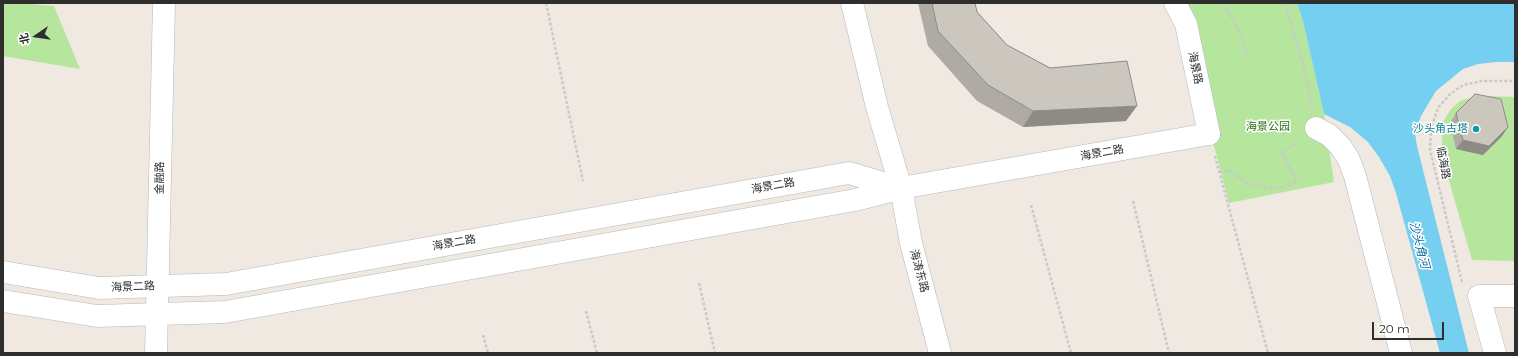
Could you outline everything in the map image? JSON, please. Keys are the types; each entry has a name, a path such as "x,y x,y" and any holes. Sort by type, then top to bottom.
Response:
{"street":[{"name":"金融路","path":"156,353 164,3"},
{"name":"海涛东路","path":"852,3 877,107 901,188 911,243 940,353"},
{"name":"海景路","path":"1175,3 1186,24 1209,134"},
{"path":"1316,128 1329,135 1341,147 1349,160 1357,184 1402,353"},
{"name":"海景二路","path":"3,301 97,316 225,312 855,200 901,188 1209,134"},
{"name":"海景二路","path":"3,272 99,288 226,284 849,173 901,188"},
{"path":"1495,353 1479,296 1515,296"}],"path":[{"path":"546,3 583,181"},
{"path":"1223,3 1235,23 1249,57"},
{"path":"1284,3 1304,67 1316,128"},
{"name":"临海路","path":"1479,296 1463,288 1430,150 1431,128 1438,108 1449,95 1463,84 1482,81 1515,81"},
{"path":"1209,134 1268,353"},
{"path":"1219,172 1229,170 1247,183 1270,188 1282,187 1297,182 1282,153"},
{"path":"1133,201 1169,353"},
{"path":"1030,205 1071,353"},
{"path":"699,283 715,353"},
{"path":"586,310 597,353"},
{"path":"483,335 488,353"}],"green space":[{"path":"3,3 54,6 80,69 3,56"},
{"name":"海景公园","path":"1185,3 1297,3 1303,21 1324,114 1334,182 1229,203 1212,138"},
{"path":"1473,97 1515,97 1515,261 1472,260 1449,181 1442,144 1443,122 1451,109 1460,101"}],"water":[{"name":"沙头角河","path":"1297,3 1515,3 1515,62 1478,64 1463,69 1436,91 1421,116 1415,133 1469,353 1440,353 1390,176 1368,142 1350,127 1324,114 1303,21"}],"building":[{"path":"932,3 975,3 977,12 1007,45 1050,68 1127,61 1137,106 1033,111 988,85 938,31"},
{"name":"沙头角古塔","path":"1475,94 1501,99 1508,127 1489,146 1463,140 1456,113"}],"place":[{"name":"沙头角古塔","path":"1476,129"}]}
